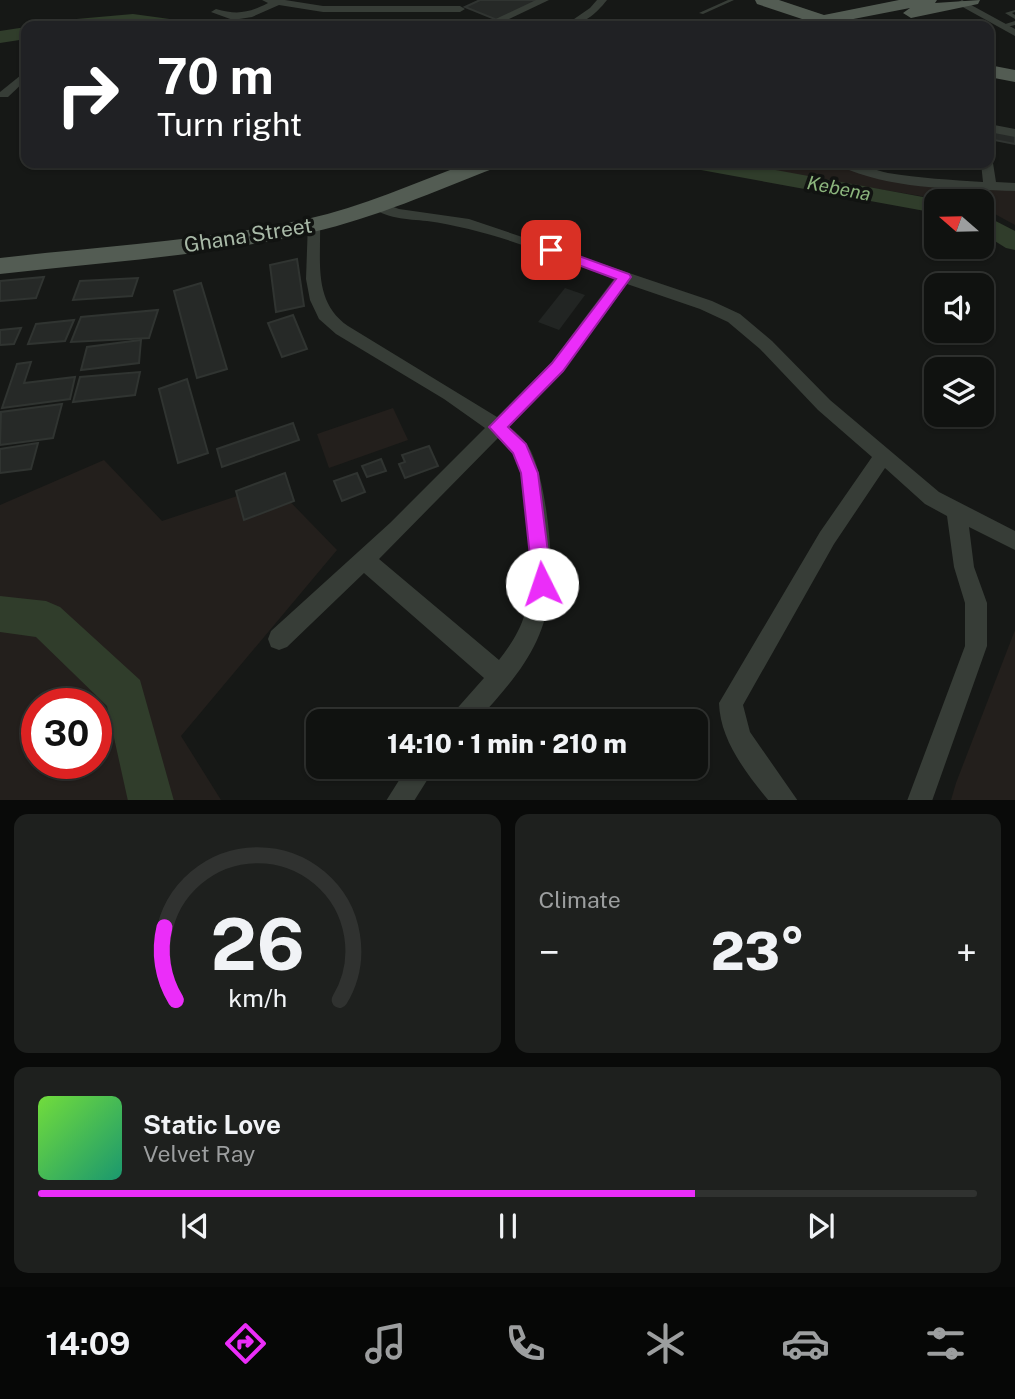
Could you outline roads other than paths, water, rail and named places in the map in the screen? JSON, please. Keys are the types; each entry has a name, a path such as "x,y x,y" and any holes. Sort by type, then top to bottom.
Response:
{"main road":[{"path":"740,0 815,21"},
{"path":"840,21 927,2 967,1"},
{"path":"884,21 927,2"},
{"path":"769,8 826,13 826,21"},
{"path":"994,63 1015,68"},
{"path":"994,72 1015,76"},
{"name":"Ghana Street","path":"12,257 261,221 349,200 438,168"},
{"name":"Ghana Street","path":"12,257 247,238 313,225 377,205 474,168"}],"street":[{"path":"216,12 229,19 240,19 275,1 323,9 458,4 482,21 544,0"},
{"path":"577,21 594,10 602,0"},
{"path":"967,1 1015,33"},
{"path":"2,97 21,79"},
{"path":"2,97 21,95"},
{"path":"994,129 1015,133"},
{"path":"856,168 864,172 1015,187"},
{"path":"987,168 990,186"},
{"path":"377,205 396,214 464,222 571,257 706,305 734,318 766,345 824,405 932,498 1015,541"},
{"path":"313,225 314,281 322,312 358,339 497,427 520,449 529,473 542,584 535,622 520,652 472,709"},
{"path":"279,639 397,529 557,367 624,277"},
{"path":"786,800 751,757 729,717 731,703 827,538 883,456"},
{"path":"919,800 976,646 976,603 964,567 957,513"},
{"path":"363,559 501,677"},
{"path":"398,800 414,779"}],"lane":[{"path":"701,13 732,0"},
{"path":"1015,11 1007,13 1015,17"},
{"path":"1002,26 1015,23"}],"waterway":[{"name":"Kebena","path":"114,21 146,21"},
{"name":"Kebena","path":"0,37 21,34"},
{"name":"Kebena","path":"728,168 924,204"},
{"name":"Kebena","path":"994,229 1015,242"},
{"path":"0,614 46,620 125,695 151,800"}]}
